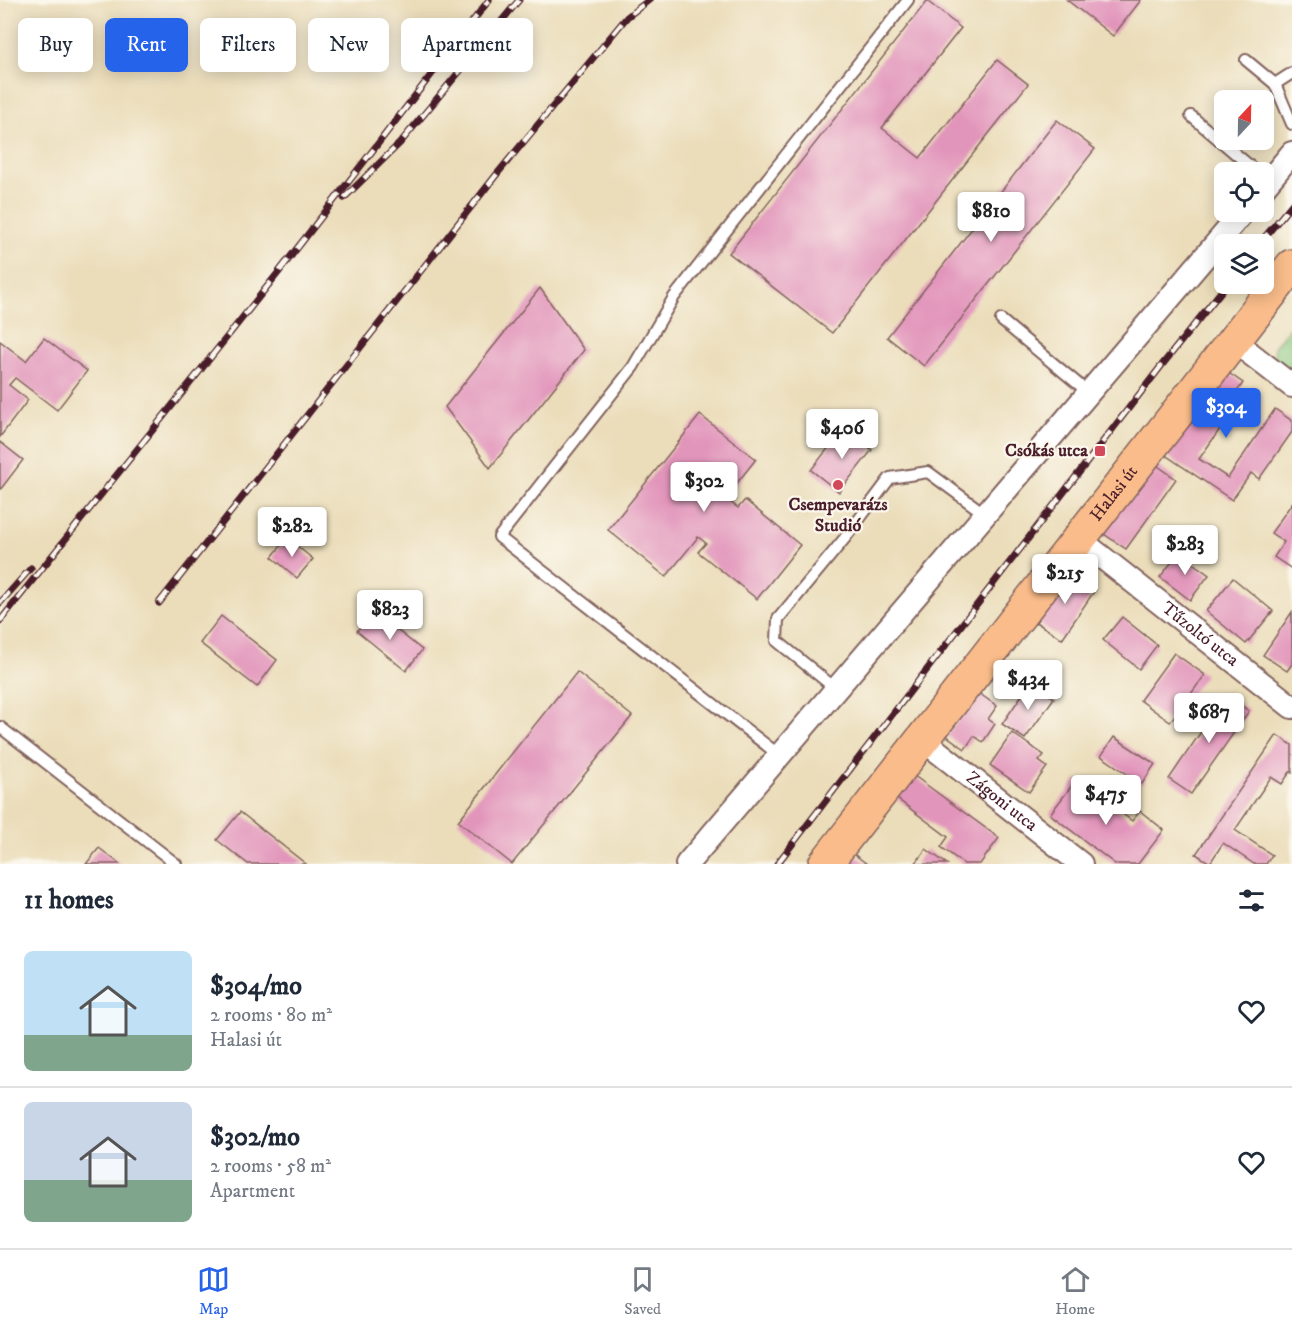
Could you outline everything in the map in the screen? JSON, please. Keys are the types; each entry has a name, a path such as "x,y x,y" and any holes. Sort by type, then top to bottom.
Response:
{"main road":[{"name":"Halasi út","path":"825,864 1292,266"}],"street":[{"path":"1274,170 1292,153"},
{"path":"687,864 1234,222"},
{"path":"1233,340 1292,387"},
{"name":"Tűzoltó utca","path":"1079,539 1292,707"},
{"name":"Zágoni utca","path":"923,740 1081,864"}],"lane":[{"path":"779,755 499,537 633,367 674,297 908,0"},
{"path":"1246,60 1275,84 1292,124"},
{"path":"1275,84 1292,73"},
{"path":"1191,116 1243,162"},
{"path":"1001,320 1089,393"},
{"path":"836,689 777,641 778,619 845,538 890,478 928,472 986,514"},
{"path":"0,727 176,864"}],"green space":[{"path":"1292,324 1292,375 1276,362 1274,347"}],"building":[{"path":"1067,0 1141,0 1113,36"},
{"path":"927,1 961,28 882,128 920,158 997,60 1028,84 832,333 729,253"},
{"path":"1057,120 1095,149 924,366 887,337"},
{"path":"540,288 584,350 490,468 445,407"},
{"path":"44,338 87,371 57,410 15,378 9,385 28,400 0,437 0,341 26,361"},
{"path":"1223,369 1243,383 1214,425 1220,429 1199,459 1228,478 1275,409 1292,421 1292,432 1259,479 1251,473 1232,500 1164,454"},
{"path":"700,415 756,459 725,498 738,508 745,500 800,545 757,599 698,552 706,543 698,537 666,577 608,530"},
{"path":"844,428 872,450 839,492 811,470"},
{"path":"0,442 23,460 0,490"},
{"path":"1151,461 1176,479 1126,549 1101,532"},
{"path":"1292,503 1292,569 1274,557 1284,542 1271,533"},
{"path":"287,538 313,559 297,578 272,557"},
{"path":"1179,553 1209,575 1190,600 1160,577"},
{"path":"1067,571 1095,590 1062,639 1034,621"},
{"path":"1233,578 1273,611 1246,644 1206,611"},
{"path":"373,611 422,650 406,671 357,631"},
{"path":"1292,612 1292,664 1287,671 1263,655"},
{"path":"221,616 277,660 257,687 200,643"},
{"path":"1122,617 1157,645 1139,669 1103,640"},
{"path":"1174,653 1205,675 1170,722 1140,700"},
{"path":"577,672 632,716 512,864 458,821"},
{"path":"1031,682 1054,698 1025,739 1002,724"},
{"path":"977,692 997,706 988,719 995,724 983,742 974,736 965,749 947,736"},
{"path":"1226,695 1249,711 1191,794 1169,779"},
{"path":"1012,733 1044,755 1039,761 1047,767 1029,792 990,765"},
{"path":"1277,735 1292,745 1292,773 1290,772 1282,784 1271,777 1235,830 1272,855 1266,864 1254,864 1223,843 1210,863 1196,854"},
{"path":"1114,737 1155,764 1142,784 1101,756"},
{"path":"913,775 999,838 980,864 964,864 941,847 948,837 896,798"},
{"path":"1077,779 1132,821 1140,811 1164,830 1138,864 1115,864 1050,814"},
{"path":"240,812 306,864 248,864 217,840"},
{"path":"99,848 120,864 86,864"},
{"path":"926,849 947,864 915,864"},
{"path":"851,852 867,864 842,864"}],"railway":[{"path":"0,621 278,273 489,0"},
{"path":"344,198 400,143 519,0"},
{"path":"159,603 497,174 627,17 649,0"},
{"path":"1267,234 1292,204"},
{"path":"777,864 1219,294"},
{"path":"0,603 31,568"}],"place":[{"name":"Csókás utca","path":"1100,451"},
{"name":"Csempevarázs Studió","path":"838,485"}]}
